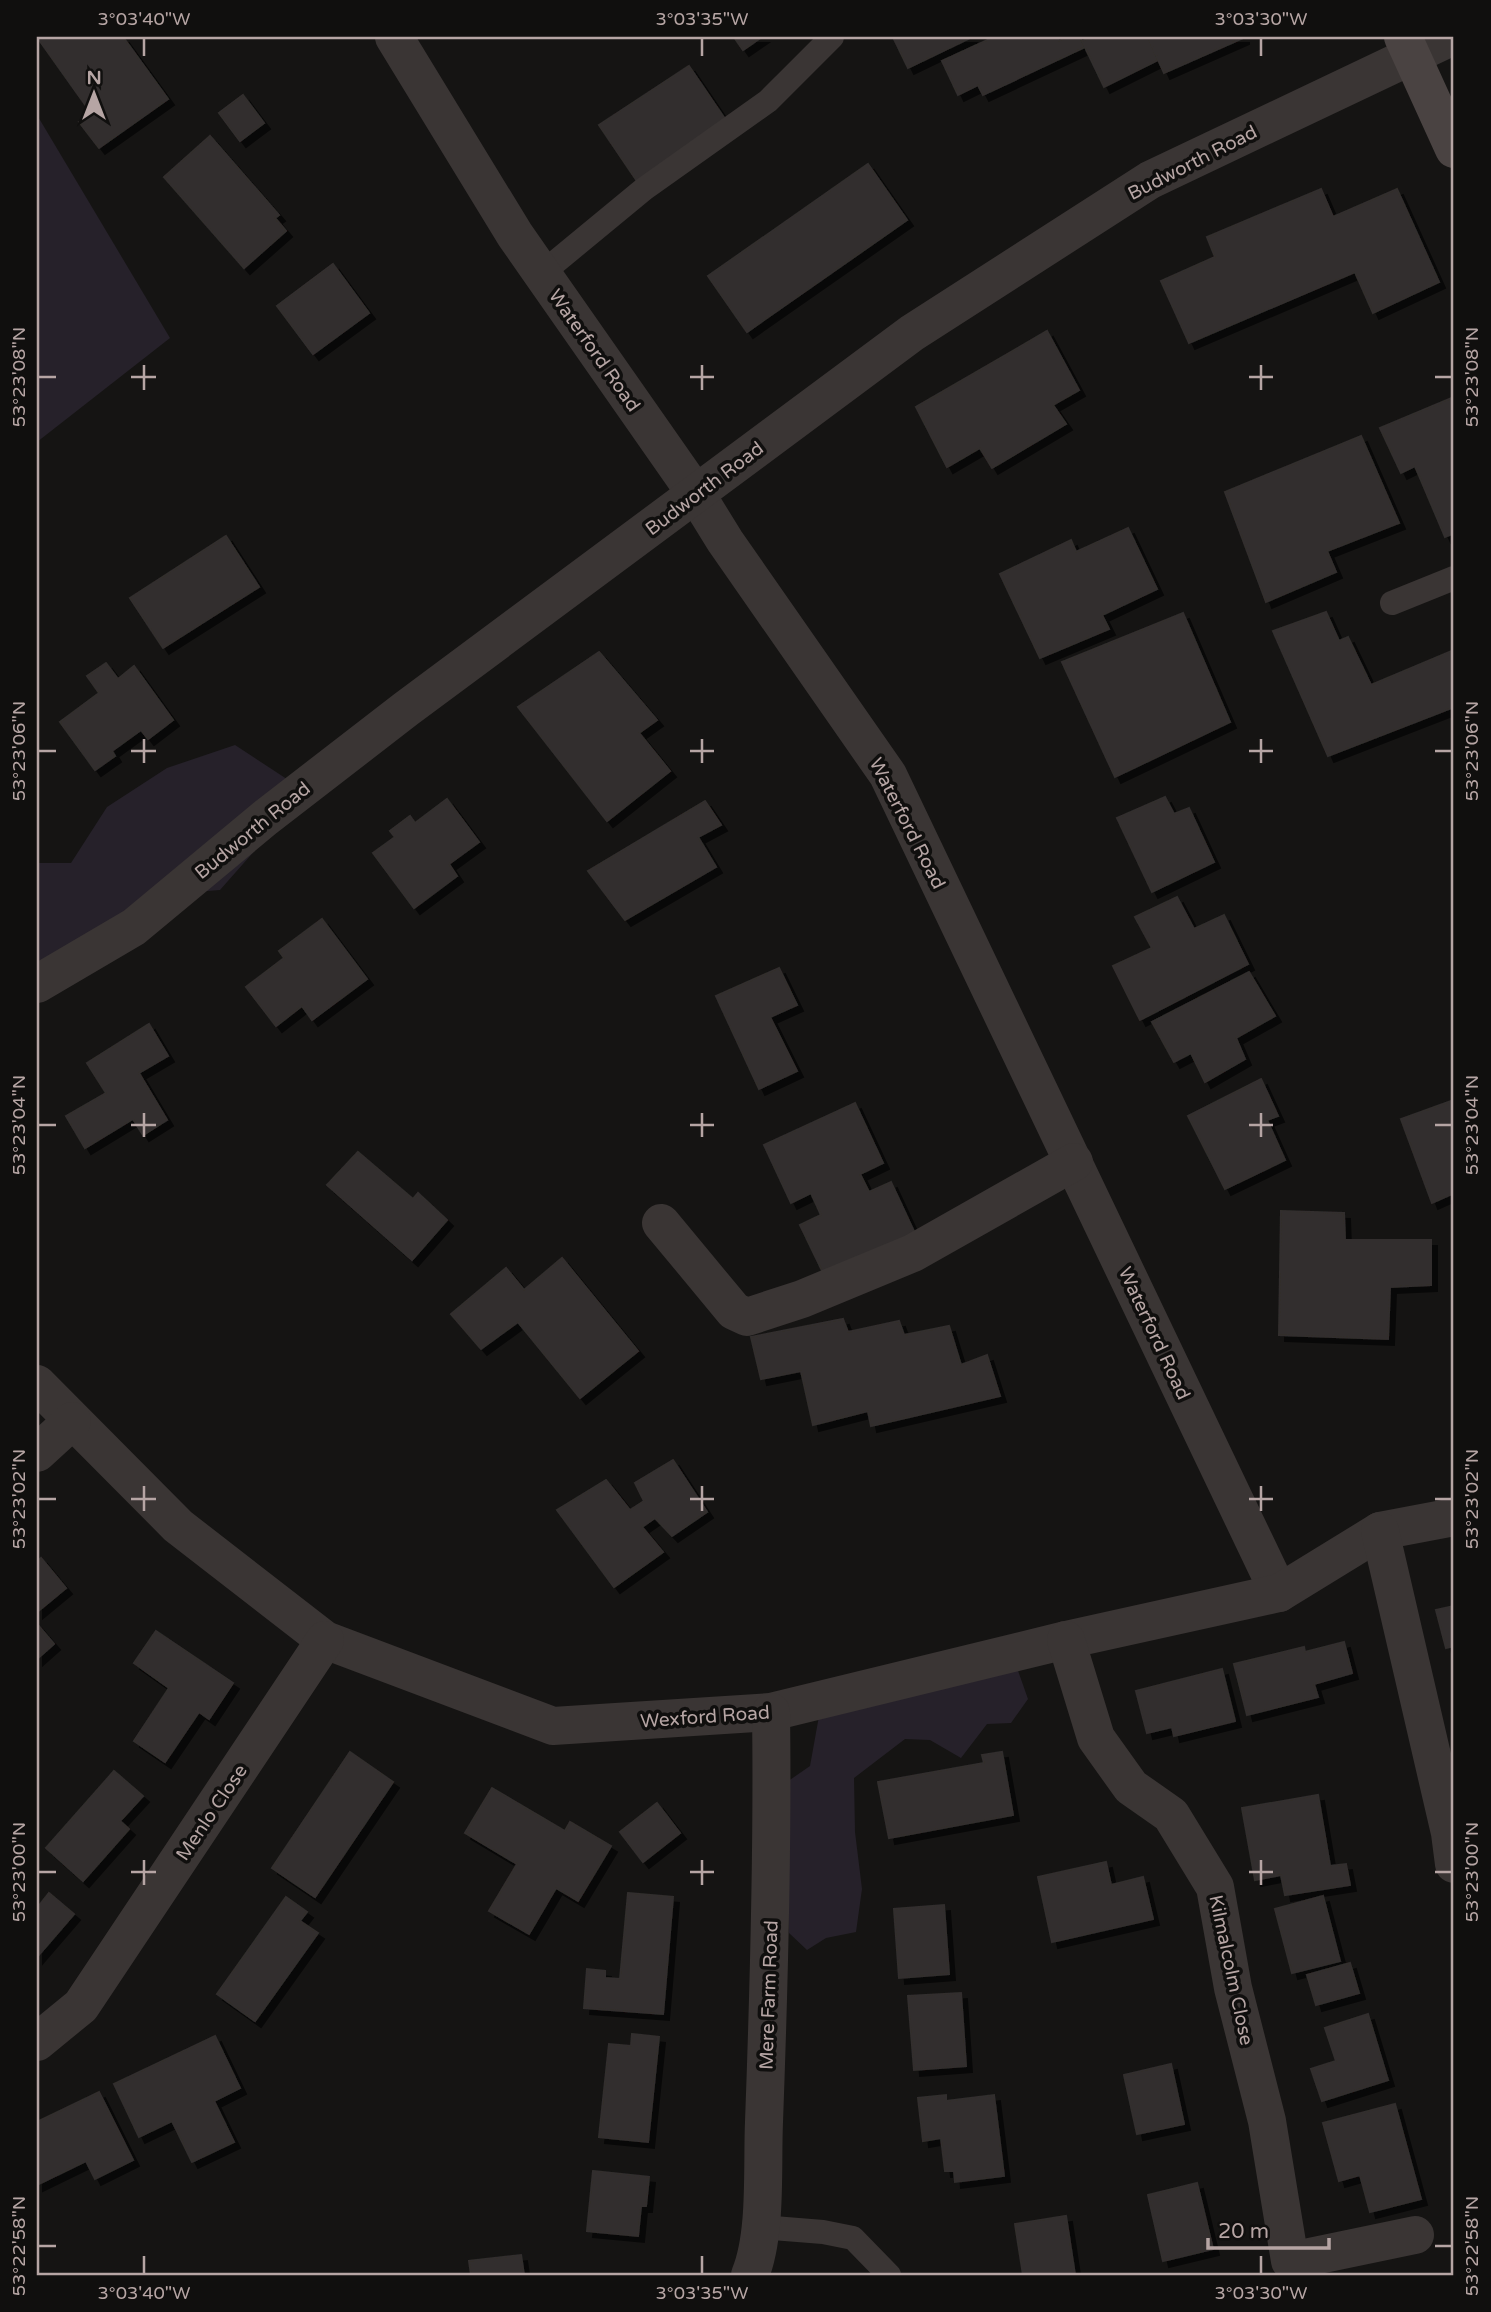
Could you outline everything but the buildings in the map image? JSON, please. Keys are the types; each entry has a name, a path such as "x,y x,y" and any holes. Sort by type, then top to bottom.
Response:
{"main road":[{"path":"1408,46 1454,149"}],"street":[{"name":"Waterford Road","path":"394,37 514,235 696,494 725,541 888,775 1279,1593"},
{"name":"Budworth Road","path":"37,984 134,927 265,818 405,709 912,333 1150,180 1408,46 1451,37"},
{"path":"661,1223 734,1311 747,1317 802,1299 914,1253 1074,1162"},
{"name":"Wexford Road","path":"37,1384 178,1526 325,1640 553,1726 771,1712 1066,1640 1279,1593 1380,1531 1454,1517"},
{"path":"37,1452 72,1421"},
{"path":"1380,1531 1453,1843"},
{"name":"Menlo Close","path":"37,2042 81,2006 325,1640"},
{"name":"Kilmalcolm Close","path":"1066,1640 1097,1738 1131,1787 1171,1815 1215,1887 1233,1987 1267,2121 1291,2268 1415,2235"},
{"name":"Mere Farm Road","path":"750,2275 760,2227 773,1834 771,1712"}],"lane":[{"path":"541,274 644,189 768,101 832,37"},
{"path":"1392,603 1454,578"},
{"path":"760,2227 823,2232 853,2238 889,2275"}],"shaded area":[{"path":"37,115 170,338 37,442"},
{"path":"235,745 302,789 280,822 220,890 171,894 37,982 37,863 71,863 107,807 167,768"},
{"path":"1016,1665 1028,1699 1011,1723 987,1724 961,1758 930,1740 905,1739 854,1778 855,1832 862,1889 856,1932 826,1938 807,1950 789,1933 784,1784 810,1766 819,1716"}]}
